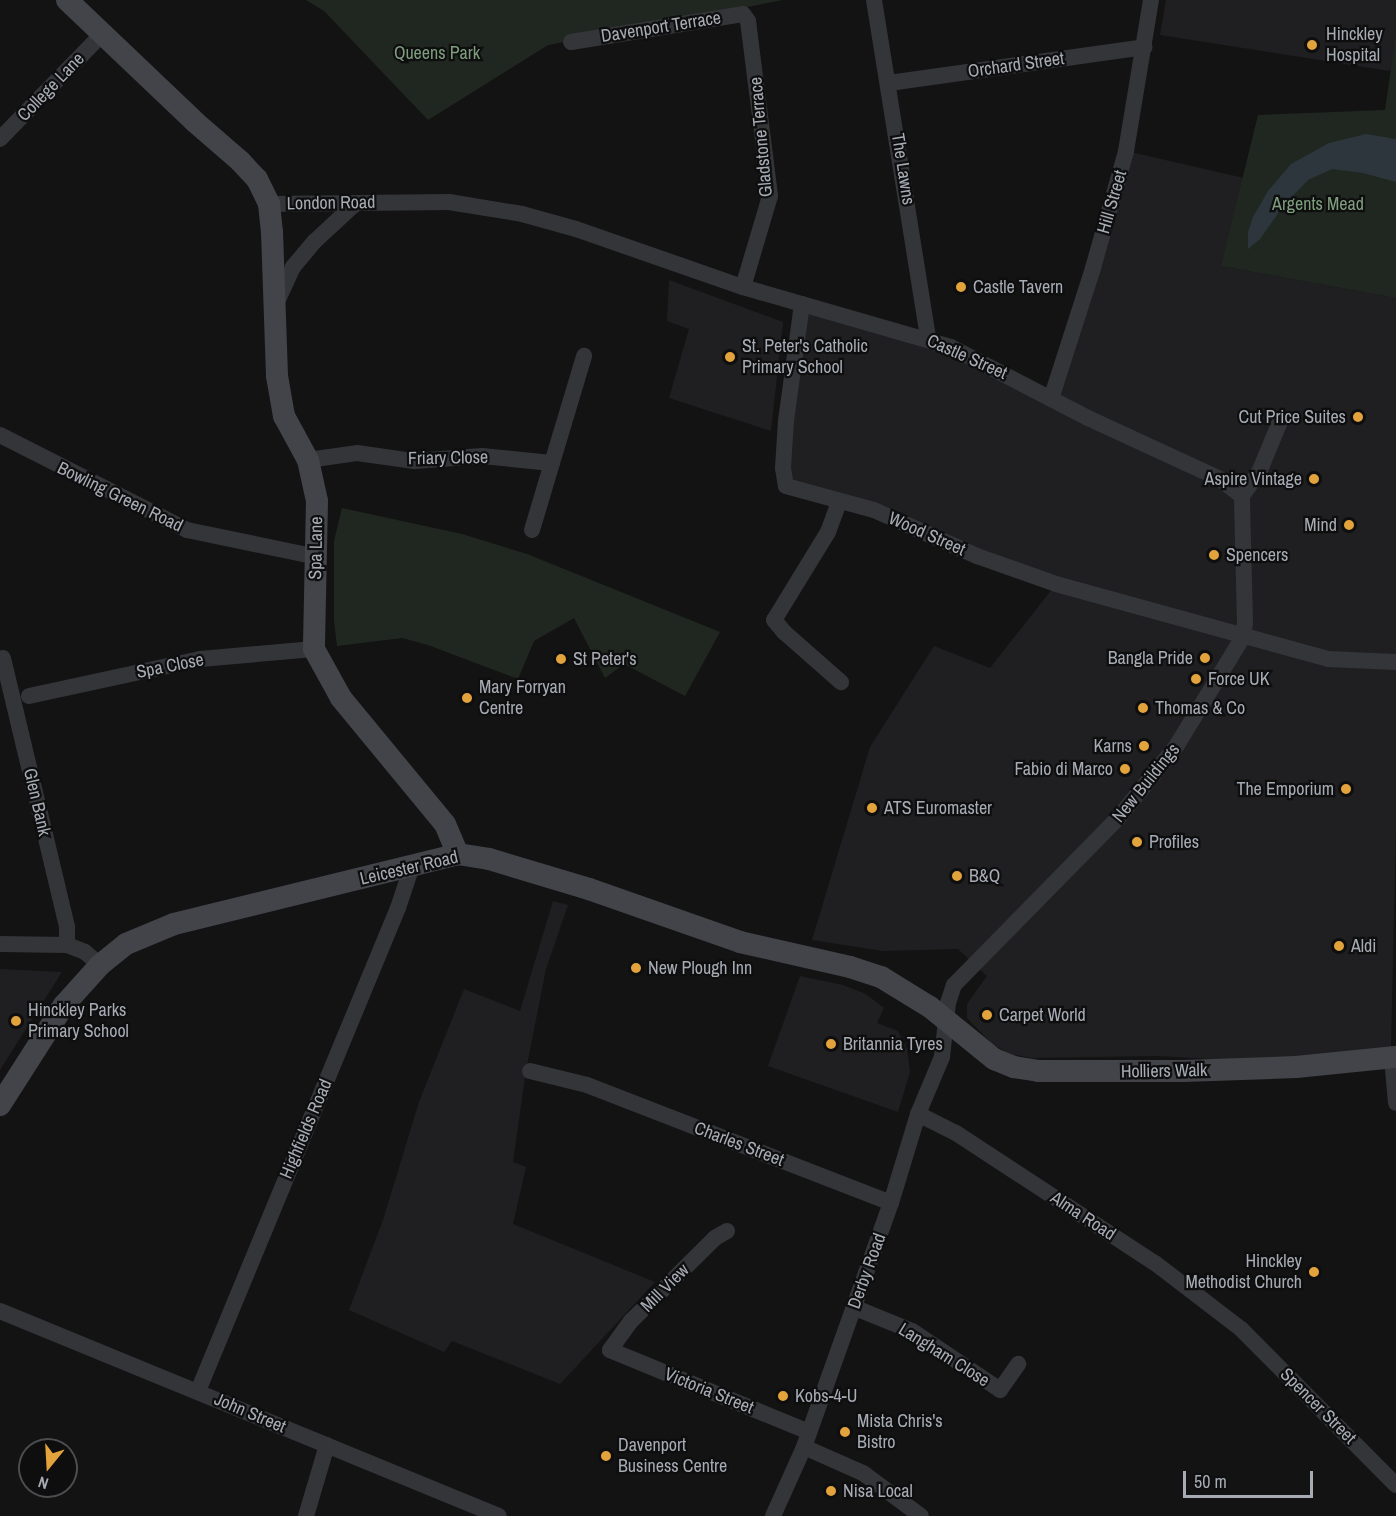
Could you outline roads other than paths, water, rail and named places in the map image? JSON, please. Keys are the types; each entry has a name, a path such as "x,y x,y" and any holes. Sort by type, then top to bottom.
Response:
{"main road":[{"name":"London Road","path":"67,0 240,161 257,179 269,204"},
{"name":"Spa Lane","path":"269,204 272,232 276,376 284,416 308,460 317,501 314,649 340,698 445,824 458,854"},
{"name":"Leicester Road","path":"0,1105 64,1005 100,965 126,944 174,924 458,854 489,859 589,889 740,942 865,971 901,987 946,1022"},
{"name":"Holliers Walk","path":"946,1022 994,1059 1014,1067 1038,1071 1183,1071 1296,1067 1394,1057"}],"street":[{"name":"The Lawns","path":"874,0 928,338"},
{"name":"Hill Street","path":"1051,399 1094,268 1126,151 1151,0"},
{"name":"Davenport Terrace","path":"571,42 742,14 748,21"},
{"name":"Gladstone Terrace","path":"743,287 770,196 748,21"},
{"name":"College Lane","path":"0,139 102,34"},
{"name":"Orchard Street","path":"889,83 1144,47"},
{"name":"London Road","path":"269,204 449,202 522,214 576,229 673,262"},
{"path":"274,309 293,267 315,240 356,203"},
{"name":"Castle Street","path":"673,262 743,287 928,338 994,367 1051,399 1161,454 1220,479 1242,496"},
{"name":"Wood Street","path":"802,304 786,421 783,468 786,486 874,510 976,556 1056,584 1328,659 1396,662"},
{"path":"532,530 584,356"},
{"path":"1242,496 1260,470 1281,419"},
{"name":"Bowling Green Road","path":"0,435 187,530 317,557"},
{"name":"Friary Close","path":"308,460 357,453 414,461 482,456 552,463"},
{"name":"New Buildings","path":"946,1022 954,985 1119,817 1177,745 1243,637 1245,623 1242,496"},
{"path":"839,502 828,532 774,620 784,632 842,682"},
{"name":"Spa Close","path":"29,696 200,659 314,649"},
{"name":"Glen Bank","path":"3,658 67,927 67,945"},
{"name":"Highfields Road","path":"198,1391 394,916 412,866"},
{"path":"0,944 67,945 85,952 100,965"},
{"name":"Derby Road","path":"773,1516 807,1439 891,1203 918,1114 942,1057 946,1022"},
{"path":"1394,1057 1396,1103"},
{"name":"Charles Street","path":"531,1071 587,1085 891,1203"},
{"name":"Alma Road","path":"918,1114 956,1133 1155,1263 1241,1329"},
{"name":"Mill View","path":"610,1350 631,1322 715,1238 727,1231"},
{"name":"Langham Close","path":"853,1307 912,1331 1000,1390 1018,1364"},
{"name":"John Street","path":"0,1311 499,1516"},
{"name":"Spencer Street","path":"1241,1329 1396,1485"},
{"name":"Victoria Street","path":"610,1350 807,1439 863,1473 921,1516"},
{"path":"306,1516 327,1445"}],"place":[{"name":"Hinckley Hospital","path":"1312,45"},
{"name":"Castle Tavern","path":"961,287"},
{"name":"St. Peter's Catholic Primary School","path":"730,357"},
{"name":"Cut Price Suites","path":"1358,417"},
{"name":"Aspire Vintage","path":"1314,479"},
{"name":"Mind","path":"1349,525"},
{"name":"Spencers","path":"1214,555"},
{"name":"Bangla Pride","path":"1205,658"},
{"name":"St Peter's","path":"561,659"},
{"name":"Force UK","path":"1196,679"},
{"name":"Mary Forryan Centre","path":"467,698"},
{"name":"Thomas & Co","path":"1143,708"},
{"name":"Karns","path":"1144,746"},
{"name":"Fabio di Marco","path":"1125,769"},
{"name":"The Emporium","path":"1346,789"},
{"name":"ATS Euromaster","path":"872,808"},
{"name":"Profiles","path":"1137,842"},
{"name":"B&Q","path":"957,876"},
{"name":"Aldi","path":"1339,946"},
{"name":"New Plough Inn","path":"636,968"},
{"name":"Carpet World","path":"987,1015"},
{"name":"Hinckley Parks Primary School","path":"16,1021"},
{"name":"Britannia Tyres","path":"831,1044"},
{"name":"Hinckley Methodist Church","path":"1314,1272"},
{"name":"Kobs-4-U","path":"783,1396"},
{"name":"Mista Chris's Bistro","path":"845,1432"},
{"name":"Davenport Business Centre","path":"606,1456"},
{"name":"Nisa Local","path":"831,1491"}],"park label":[{"name":"Queens Park","path":"437,53"},
{"name":"Argents Mead","path":"1318,204"}]}
